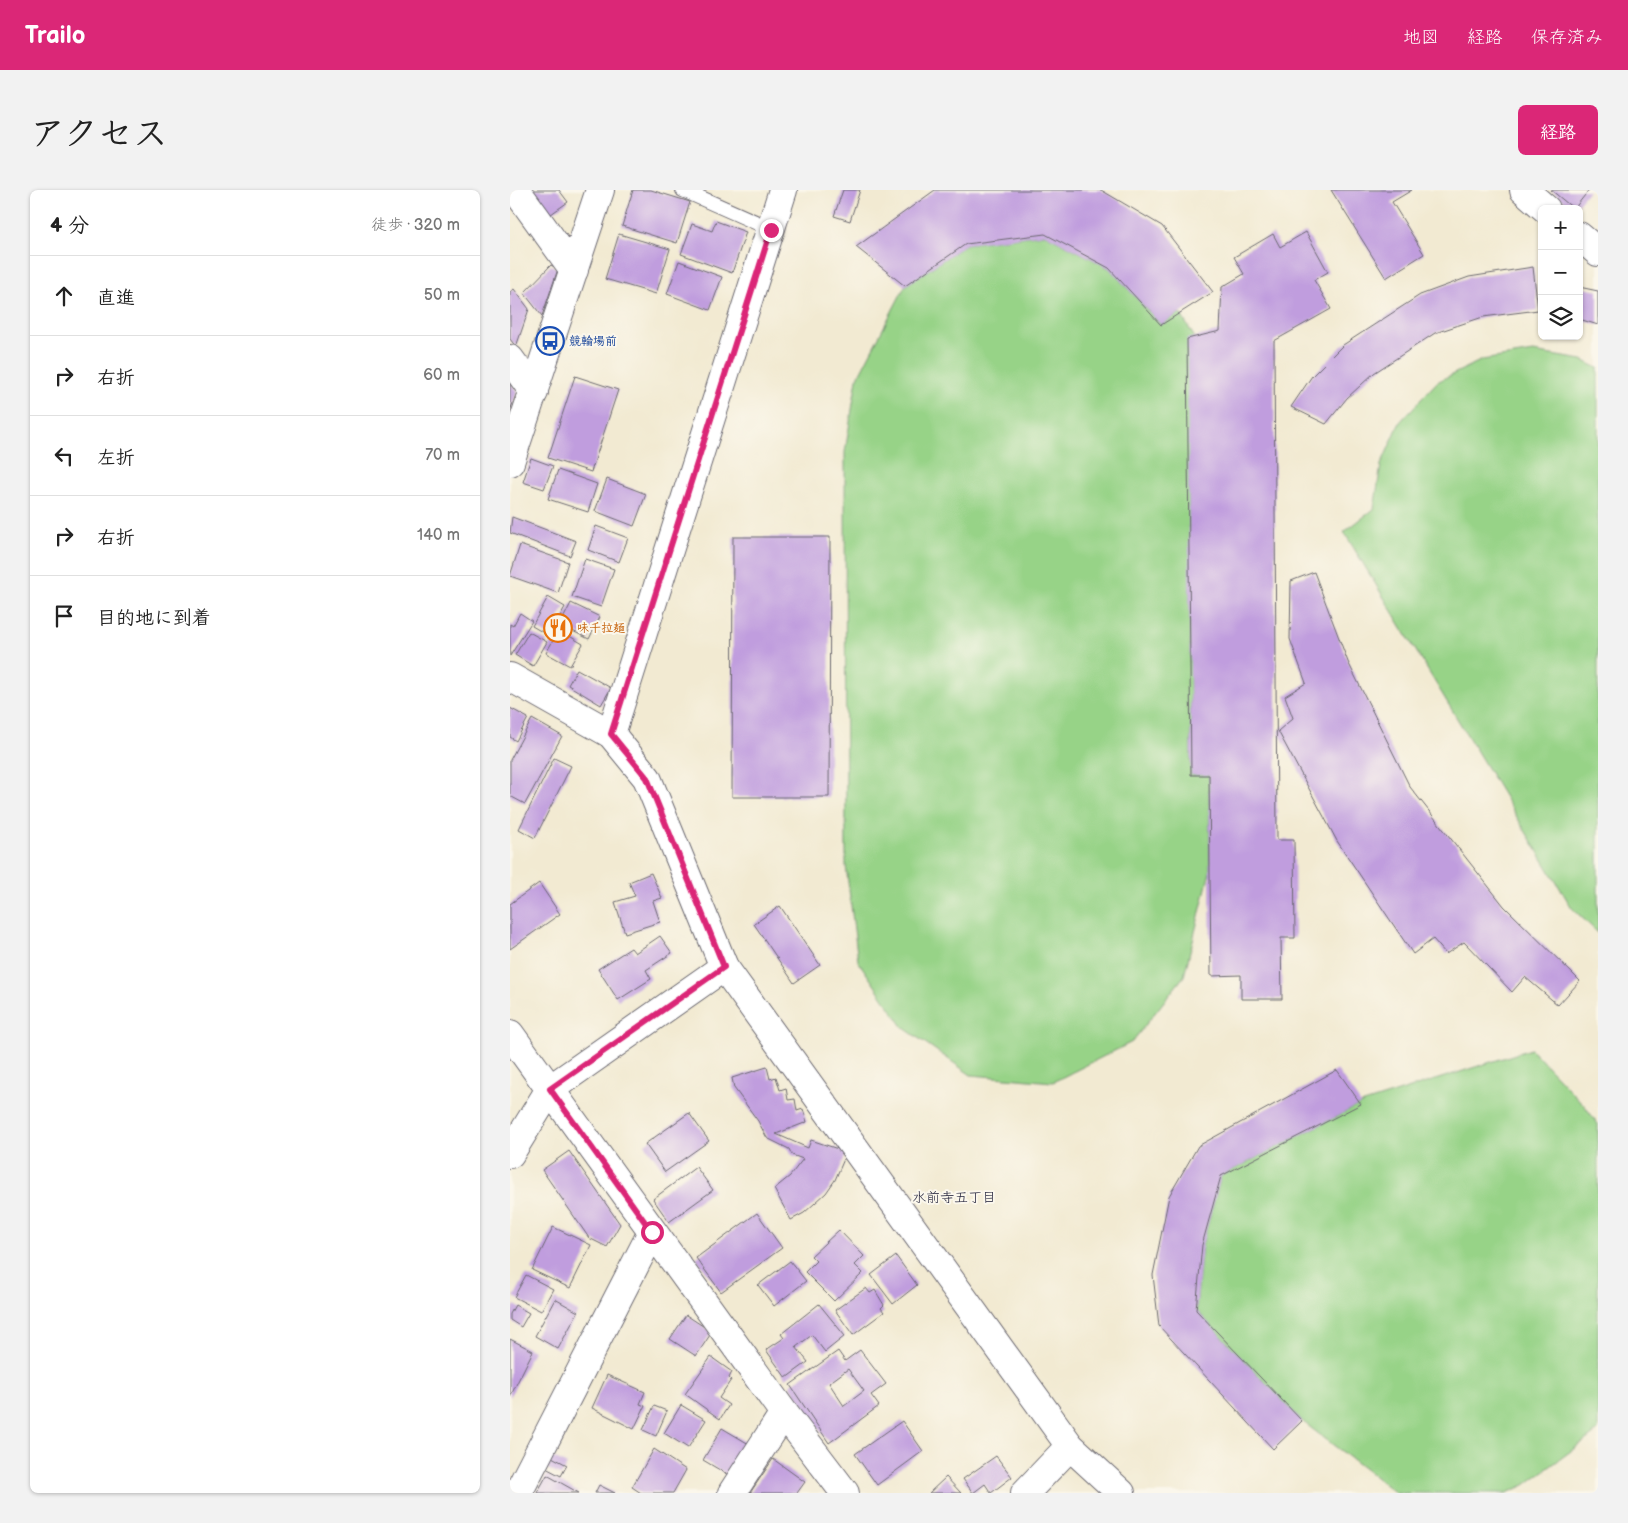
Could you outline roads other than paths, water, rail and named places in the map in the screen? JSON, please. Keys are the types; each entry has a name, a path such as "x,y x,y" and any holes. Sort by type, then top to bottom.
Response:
{"street":[{"path":"516,190 574,270"},
{"path":"510,462 600,190"},
{"path":"611,734 783,190"},
{"path":"1524,190 1541,205"},
{"path":"1583,239 1598,252"},
{"path":"510,359 534,392"},
{"path":"510,677 611,734 647,778 724,967 1070,1446 1120,1493"},
{"path":"510,1154 550,1089 724,967"},
{"path":"510,1034 784,1414 845,1493"},
{"path":"518,1493 652,1232"},
{"path":"732,1493 784,1414"},
{"path":"1025,1493 1070,1446"}],"lane":[{"path":"683,190 771,230"}],"place":[{"name":"競輪場前","path":"550,341"},
{"name":"味千拉麺","path":"558,628"}],"district":[{"name":"水前寺五丁目","path":"954,1197"}]}
